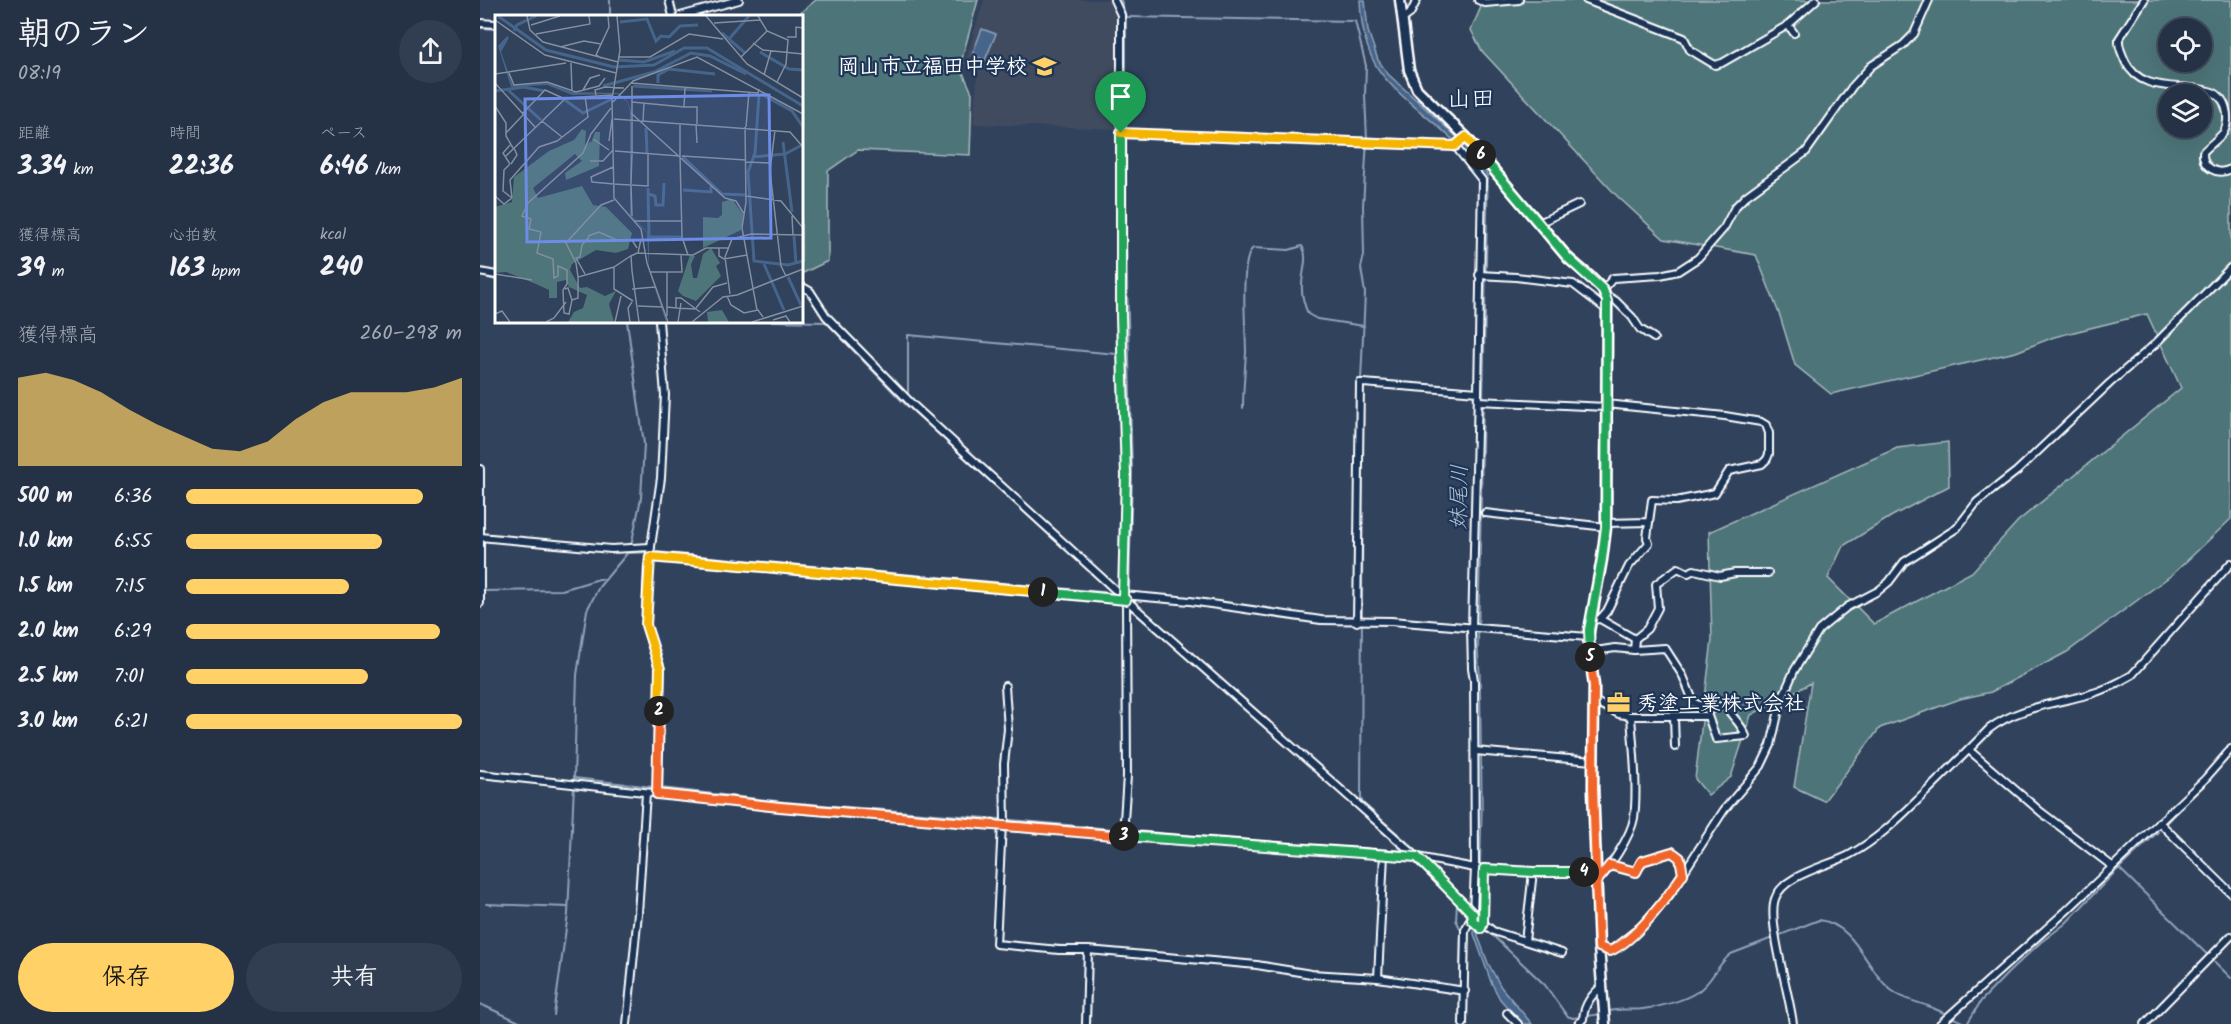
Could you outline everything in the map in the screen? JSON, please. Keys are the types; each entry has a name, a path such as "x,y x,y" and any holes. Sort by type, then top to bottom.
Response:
{"main road":[{"path":"1400,0 1409,70 1413,81 1427,100 1465,138 1568,258 1604,292 1607,310 1606,525 1595,619 1588,637 1594,686 1596,882 1605,1016"}],"street":[{"path":"669,0 673,15"},
{"path":"684,15 739,0"},
{"path":"1114,0 1121,15 1124,133 1121,316 1126,475 1124,597 1127,776 1124,832"},
{"path":"1403,19 1410,14 1416,0"},
{"path":"1478,0 1485,3 1519,0"},
{"path":"1586,0 1684,39 1690,50 1715,65 1788,25 1816,0"},
{"path":"1654,338 1640,329 1632,317 1604,292 1613,278 1678,271 1698,258 1724,228 1735,207 1746,196 1806,152 1852,87 1871,66 1904,45 1914,34 1929,0"},
{"path":"2144,0 2119,39 2118,45 2129,68 2134,74 2152,83 2173,88 2202,89 2220,95 2227,106 2229,117 2227,125 2223,133 2203,152 2203,158 2209,168 2214,171 2225,172 2231,169"},
{"path":"480,23 495,24"},
{"path":"1788,25 1794,33"},
{"path":"1124,133 1456,146 1465,138"},
{"path":"1456,146 1482,180 1478,392 1481,401 1474,629 1480,868 1476,921 1465,930 1463,1024"},
{"path":"1539,223 1579,204"},
{"path":"1599,947 1610,951 1615,949 1642,926 1669,895 1724,810 1767,756 1781,701 1794,671 1819,630 1847,607 1878,591 1904,562 1958,528 1977,502 2017,471 2155,344 2231,267"},
{"path":"480,272 495,275"},
{"path":"1482,275 1573,284 1607,310"},
{"path":"802,287 810,291 826,316 914,406 1412,857 1476,921 1493,931 1562,953"},
{"path":"657,790 660,669 646,625 651,552 661,478 665,395 659,322"},
{"path":"1360,622 1362,383 1478,392"},
{"path":"1481,401 1606,405 1743,419 1766,425 1769,433 1769,454 1762,464 1729,471 1715,493 1676,501 1652,500 1647,538 1649,543 1629,566 1607,611 1595,619 1635,639"},
{"path":"480,469 480,603"},
{"path":"1485,513 1606,525 1649,522"},
{"path":"480,537 1124,597 1190,601 1308,619 1391,621 1588,637"},
{"path":"1793,1024 1773,921 1775,899 1781,889 1791,880 1867,846 2002,719 2020,711 2101,690 2132,675 2231,563"},
{"path":"1634,650 1635,639 1647,629 1658,608 1656,584 1678,568 1688,573 1694,570 1720,576 1735,573 1768,573"},
{"path":"1589,652 1615,648 1634,650 1665,648 1683,675 1694,703 1711,709 1725,705 1736,718 1746,736 1716,739 1708,716 1631,716 1619,714 1594,701"},
{"path":"1005,686 1008,729 1004,764 1004,822 996,944 1257,965 1311,974 1378,976 1462,990"},
{"path":"1596,882 1610,865 1634,819 1631,716"},
{"path":"1674,717 1675,747"},
{"path":"1947,1020 2205,779 2231,749"},
{"path":"1969,750 2041,812 2112,866"},
{"path":"1478,751 1593,761"},
{"path":"480,774 646,793 657,790 780,807 1004,822 1384,854 1480,868 1533,872 1596,872"},
{"path":"627,1024 638,914 646,793"},
{"path":"2159,822 2231,893"},
{"path":"1610,865 1636,872 1642,861 1672,852 1680,858 1683,874"},
{"path":"1378,976 1384,854"},
{"path":"1476,921 1480,868"},
{"path":"1525,941 1533,872"},
{"path":"2145,1024 2231,936"},
{"path":"1086,1024 1088,950"},
{"path":"1582,1019 1590,998 1603,985"},
{"path":"1507,1013 1518,1024"}],"shaded area":[{"name":"岡山市立福田中学校","path":"984,0 1111,0 1119,14 1119,129 973,124 978,68 964,64"}],"green space":[{"path":"816,0 978,0 960,66 972,93 970,155 858,150 828,171 828,261 802,274 802,15 797,15"},
{"path":"1484,0 2231,0 2231,519 2173,574 2067,652 1991,692 1960,699 1880,728 1824,801 1794,787 1811,683 1751,715 1731,777 1708,795 1695,779 1712,640 1709,532 1897,448 1948,442 1949,486 1892,516 1843,546 1828,578 1874,624 1972,572 2018,521 2181,388 2147,314 2054,337 2016,352 1831,394 1795,365 1780,316 1756,255 1664,239 1617,196 1482,51 1471,30"}],"water":[{"name":"妹尾川","path":"1360,0 1365,0 1368,31 1378,60 1388,74 1459,139 1485,169 1488,179 1478,652 1482,807 1478,936 1488,963 1501,987 1532,1024 1522,1024 1500,999 1491,982 1474,934 1478,743 1473,659 1482,177 1461,148 1397,91 1379,70 1366,41"},
{"path":"982,29 996,34 985,60 972,55"}],"waterway":[{"path":"610,0 610,15"},
{"path":"1121,0 1126,17 1126,242 1132,472 1129,591"},
{"path":"1126,17 1355,21 1366,66 1367,140 1363,206 1364,255 1361,268 1365,293 1361,380"},
{"path":"480,28 495,29"},
{"path":"1243,408 1246,352 1245,281 1246,266 1253,248 1289,250 1302,246 1305,260 1302,292 1308,314 1317,319 1364,326"},
{"path":"480,276 495,280"},
{"path":"627,322 644,444 641,498 631,546"},
{"path":"802,322 826,322 903,402 1112,592"},
{"path":"908,394 908,335 1117,354"},
{"path":"1363,410 1361,799 1416,850"},
{"path":"574,779 577,675 587,610 599,587 629,551"},
{"path":"629,553 655,552 1113,593"},
{"path":"483,591 562,590 606,579"},
{"path":"1130,609 1253,716"},
{"path":"2213,775 2231,755"},
{"path":"1318,773 1402,850"},
{"path":"574,778 784,802 1247,841 1403,851"},
{"path":"2167,823 2207,781"},
{"path":"554,1015 568,914 574,785"},
{"path":"1606,1012 1650,1008 1685,998 1702,988 1731,954 1819,920 1843,931 1861,951 1884,984 1894,992 1967,1024 1981,1001 2008,973 2041,942 2065,924 2115,872 2158,832"},
{"path":"1411,859 1465,910"},
{"path":"2120,869 2231,978"},
{"path":"1457,903 1456,920 1461,930 1460,985"},
{"path":"486,904 568,907"},
{"path":"1489,932 1545,985 1567,1016 1573,1018 1601,1014"},
{"path":"1040,945 1133,951"},
{"path":"1267,964 1282,966"},
{"path":"1392,977 1445,985"},
{"path":"1451,986 1460,986"},
{"path":"1460,991 1460,1024"},
{"path":"480,1004 524,1024"}],"place":[{"name":"岡山市立福田中学校","path":"1045,66"},
{"name":"秀塗工業株式会社","path":"1619,703"}],"district":[{"name":"山田","path":"1471,98"}],"route":[{"path":"1121,133 1121,316 1126,475 1123,597 1126,600 650,557 646,625 660,669 657,794 780,807 1123,836 1417,857 1473,914 1472,920 1481,928 1484,869 1596,872 1596,882 1610,865 1636,872 1642,861 1672,852 1680,858 1683,874 1669,895 1642,926 1615,949 1610,951 1599,947 1596,882 1596,872 1593,787 1594,686 1588,637 1606,527 1607,301 1603,290 1568,258 1466,137 1455,146 1121,133"}]}
